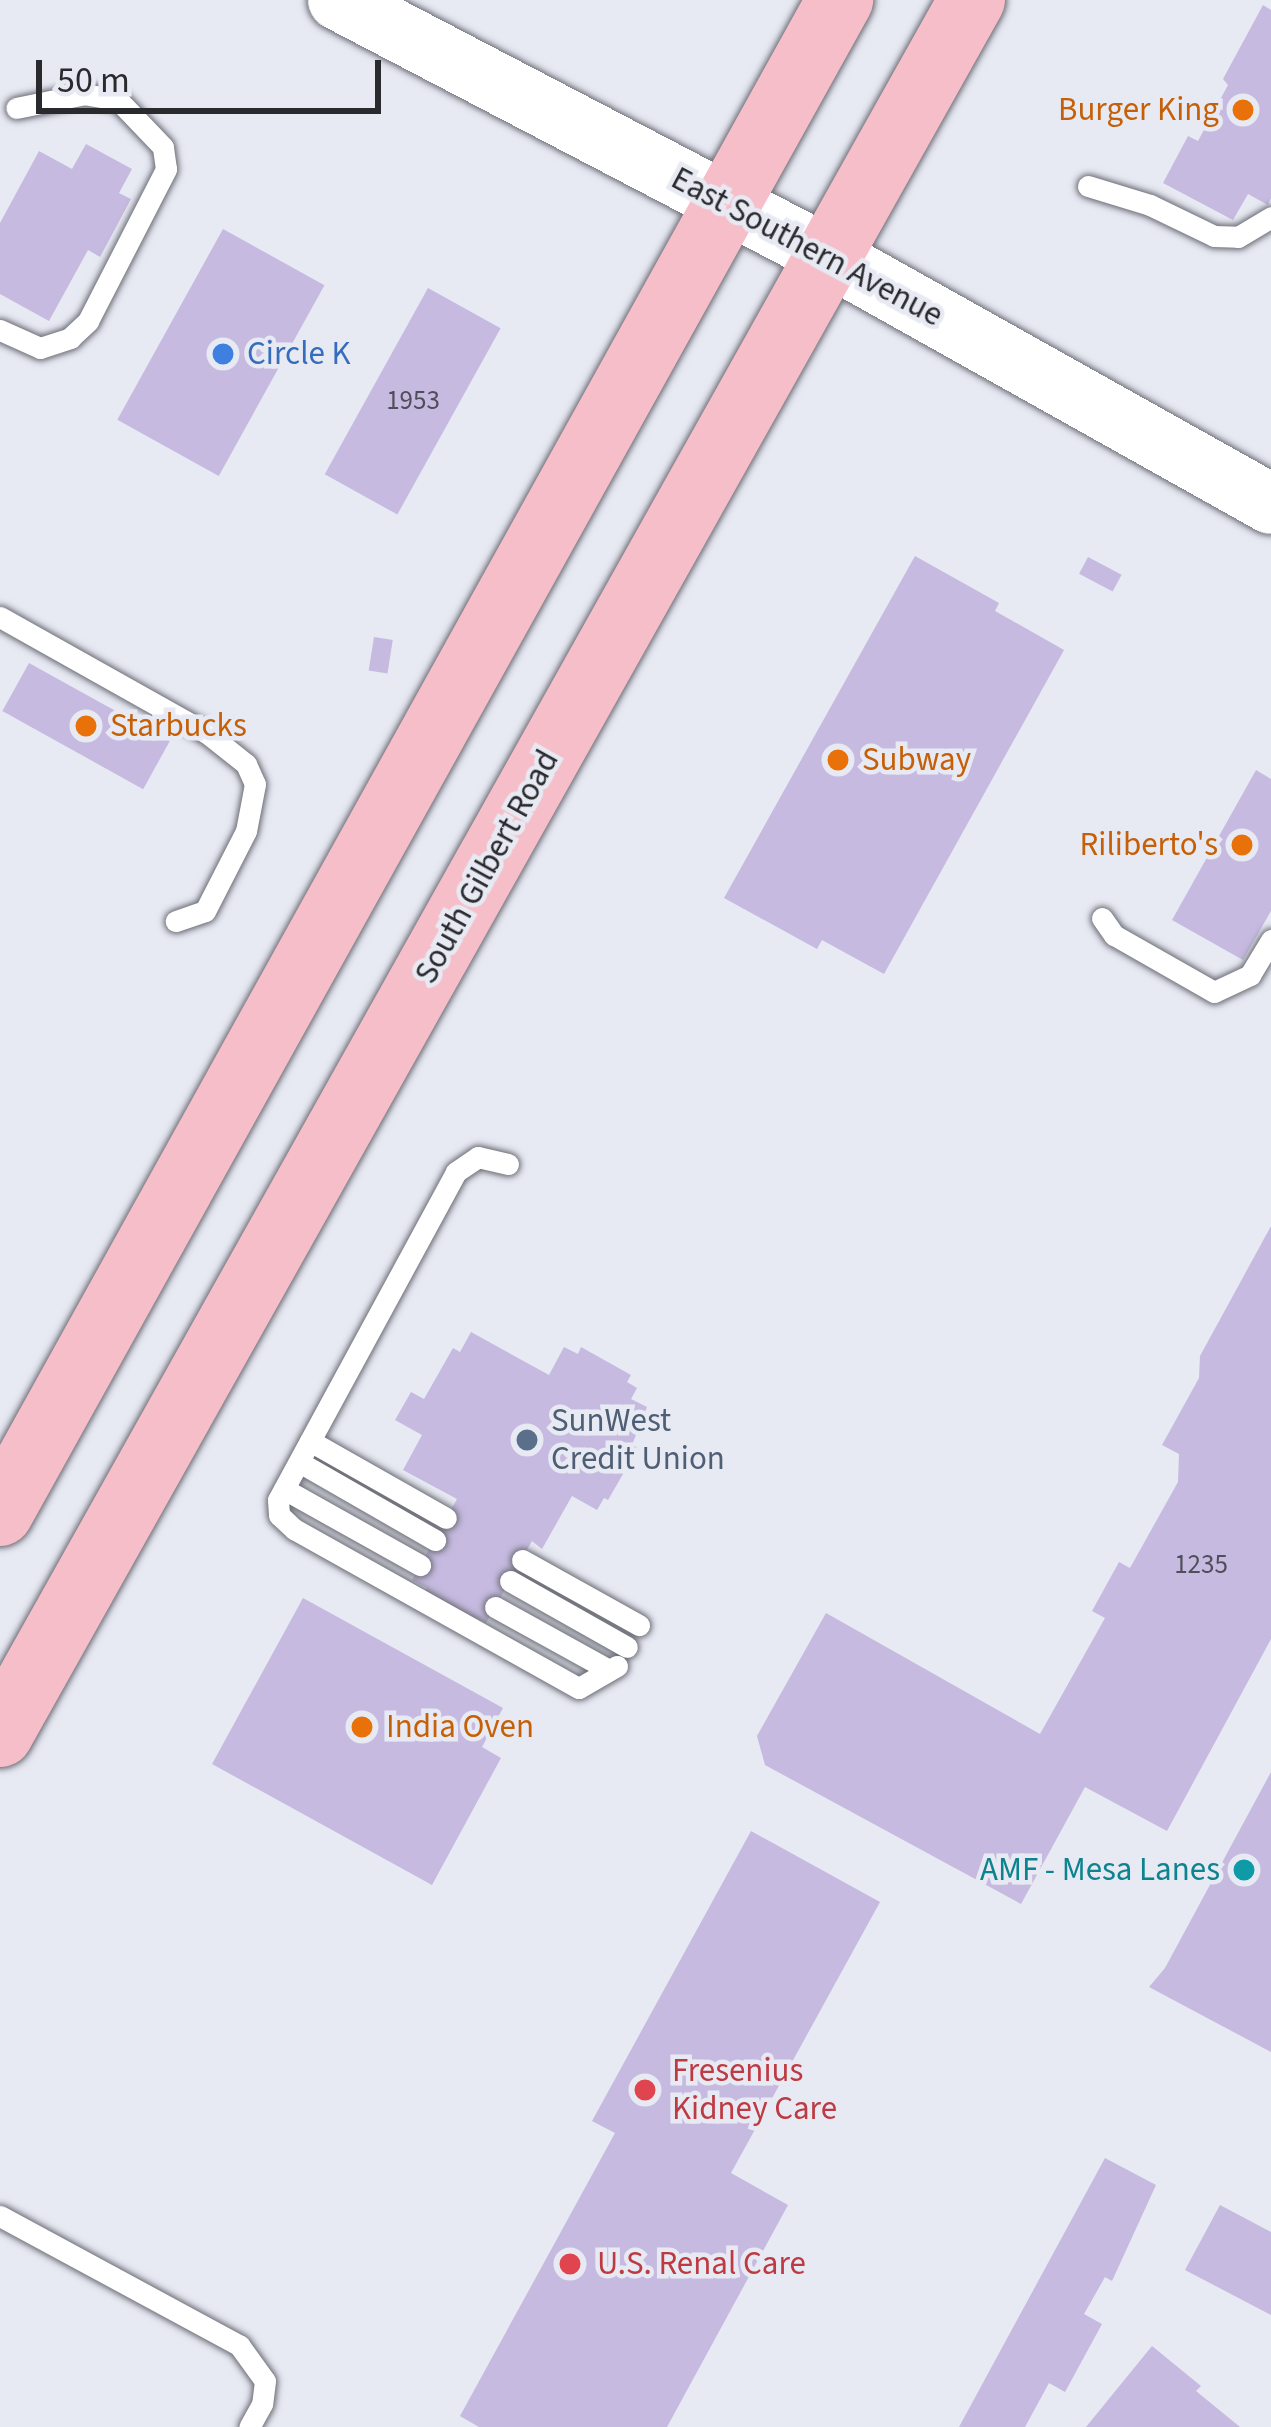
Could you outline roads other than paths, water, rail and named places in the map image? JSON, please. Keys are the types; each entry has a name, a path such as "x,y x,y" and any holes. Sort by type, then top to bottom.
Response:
{"main road":[{"name":"East Southern Avenue","path":"338,0 830,257 1271,504"},
{"path":"0,1513 840,0"},
{"name":"South Gilbert Road","path":"0,1734 972,0"}],"lane":[{"path":"0,330 40,348 70,338 88,321 166,169 164,147 118,100 85,94 16,107"},
{"path":"1088,186 1150,205 1214,236 1238,237 1271,217"},
{"path":"0,617 207,734 246,764 255,784 247,831 205,910 176,921"},
{"path":"1102,918 1114,935 1214,992 1250,975 1271,940"},
{"path":"508,1164 478,1157 456,1172 284,1490 279,1515 294,1529 580,1688 617,1661"},
{"path":"310,1441 446,1518"},
{"path":"299,1462 434,1540"},
{"path":"284,1490 421,1565"},
{"path":"522,1560 639,1625"},
{"path":"510,1581 617,1661"},
{"path":"495,1607 617,1661"},
{"path":"0,2216 239,2345 265,2380 262,2404 250,2427"}],"place":[{"name":"Burger King","path":"1243,110"},
{"name":"Circle K","path":"223,354"},
{"name":"Starbucks","path":"86,726"},
{"name":"Subway","path":"838,760"},
{"name":"Riliberto's","path":"1242,845"},
{"name":"SunWest Credit Union","path":"527,1440"},
{"name":"India Oven","path":"362,1727"},
{"name":"AMF - Mesa Lanes","path":"1244,1870"},
{"name":"Fresenius Kidney Care","path":"645,2090"},
{"name":"U.S. Renal Care","path":"570,2264"}]}
